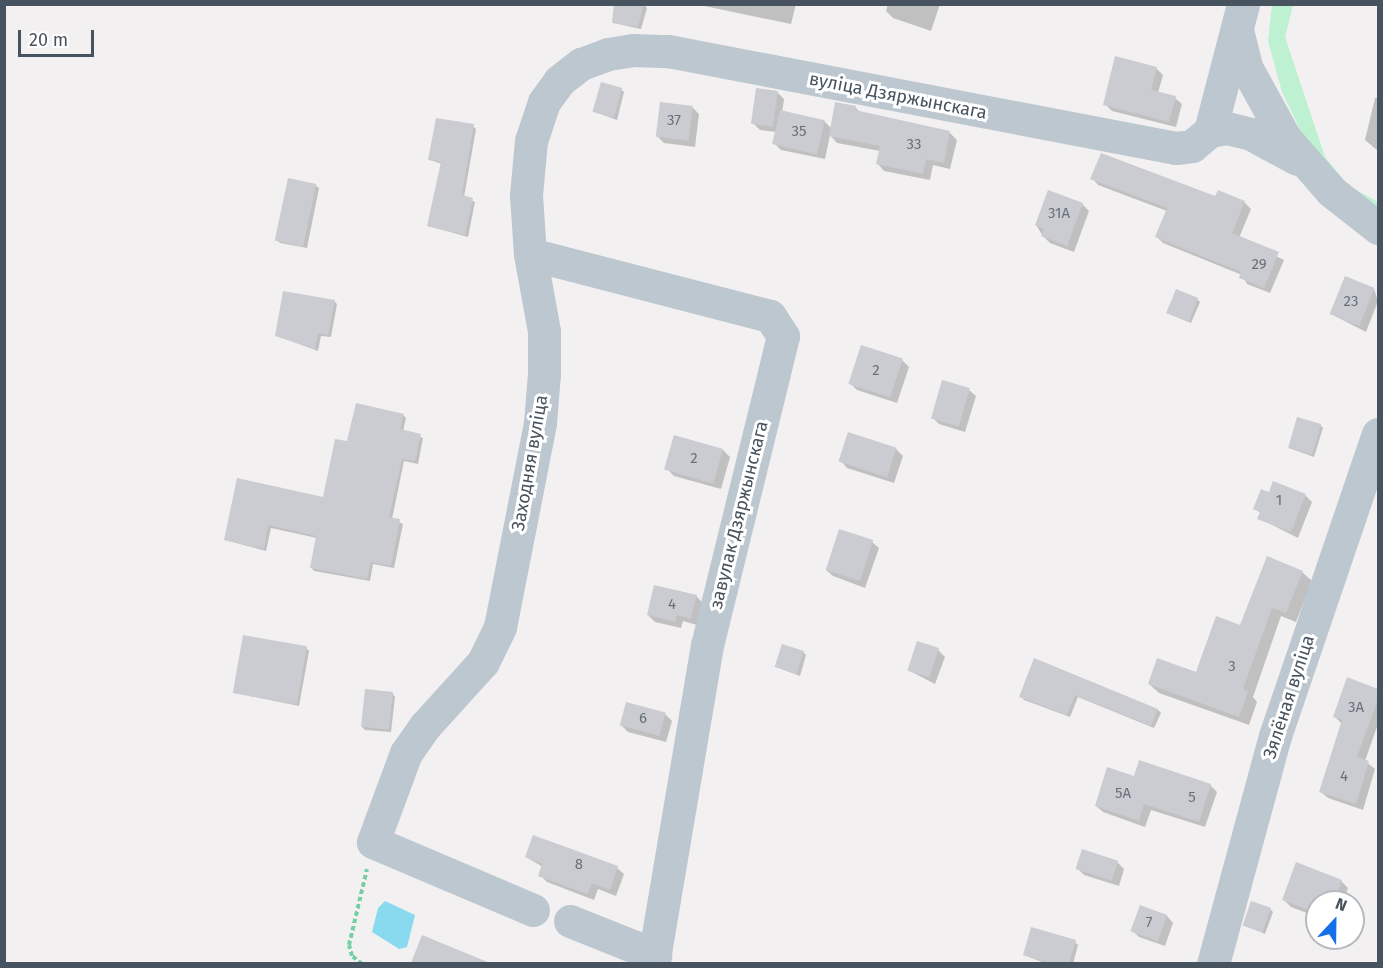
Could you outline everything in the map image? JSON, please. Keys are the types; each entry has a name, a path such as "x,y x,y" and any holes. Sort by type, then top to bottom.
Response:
{"street":[{"path":"1240,17 1210,130 1227,128 1251,134 1304,164"},
{"path":"1240,17 1246,67 1304,164 1330,191 1378,228"},
{"name":"вуліца Дзяржынскага","path":"581,64 633,50 668,51 1165,148 1192,146 1210,130"},
{"name":"Заходняя вуліца","path":"373,842 406,753 425,726 483,662 500,627 540,423 543,383 544,332 530,254 526,195 531,141 544,102 559,81 581,64"},
{"name":"завулак Дзяржынскага","path":"530,254 770,316 783,336 707,645 654,959"},
{"name":"Зялёная вуліца","path":"1213,963 1275,736 1378,434"},
{"path":"373,842 533,910"},
{"path":"570,921 654,959"}],"path":[{"path":"362,963 352,956 349,945 373,842"}],"green space":[{"path":"1272,5 1293,5 1285,37 1325,157 1349,186 1378,202 1378,214 1341,188 1305,140 1282,92 1268,41"}],"water":[{"path":"385,901 415,915 407,947 399,949 372,932 378,908"}],"building":[{"path":"614,4 644,4 638,27 612,23"},
{"path":"1115,56 1157,67 1151,90 1176,96 1169,122 1103,105"},
{"path":"601,82 622,88 614,118 592,112"},
{"path":"756,88 778,91 773,127 751,124"},
{"path":"660,102 693,106 688,141 656,137"},
{"path":"835,102 856,106 855,110 950,131 944,163 926,159 923,174 876,164 880,146 829,136"},
{"path":"780,110 825,120 817,154 772,144"},
{"path":"436,118 474,124 462,195 473,198 465,235 427,226 441,162 428,160"},
{"path":"1101,153 1215,196 1218,190 1245,201 1232,233 1279,252 1264,288 1239,278 1241,272 1155,237 1167,208 1090,179"},
{"path":"288,178 316,184 303,247 275,241"},
{"path":"1048,190 1083,203 1067,246 1041,236 1044,229 1035,225"},
{"path":"1345,276 1375,288 1359,326 1330,314"},
{"path":"1176,289 1198,298 1189,322 1166,313"},
{"path":"283,291 335,300 328,335 318,333 315,349 275,336"},
{"path":"861,345 903,359 890,398 848,384"},
{"path":"942,380 970,388 959,426 931,418"},
{"path":"356,403 404,414 400,429 421,434 415,461 402,459 389,517 400,519 391,566 371,562 367,579 310,568 316,536 268,525 264,549 224,540 237,478 323,497 335,439 347,441"},
{"path":"1297,417 1321,424 1312,455 1288,448"},
{"path":"848,432 897,448 887,477 838,461"},
{"path":"674,435 723,449 713,484 664,470"},
{"path":"1273,481 1306,494 1291,532 1257,519 1260,512 1253,509 1261,489 1269,492"},
{"path":"839,529 873,540 860,581 826,570"},
{"path":"1267,556 1303,571 1286,613 1272,608 1243,689 1248,691 1239,717 1148,684 1157,658 1196,672 1216,616 1240,625"},
{"path":"654,585 697,595 691,619 677,615 675,622 647,615"},
{"path":"243,635 307,646 297,704 233,693"},
{"path":"917,641 939,648 929,678 907,670"},
{"path":"782,644 804,651 796,674 775,667"},
{"path":"1034,658 1158,709 1151,726 1075,695 1067,715 1019,697"},
{"path":"1347,677 1378,689 1378,699 1357,757 1369,761 1356,804 1319,792 1342,720 1333,717"},
{"path":"365,689 393,692 389,730 361,727"},
{"path":"626,702 666,713 659,736 620,725"},
{"path":"1139,760 1211,784 1199,822 1144,804 1139,821 1095,806 1107,767 1134,776"},
{"path":"533,835 618,866 610,890 592,883 587,894 538,876 542,864 525,857"},
{"path":"1082,849 1118,861 1112,881 1076,869"},
{"path":"1296,862 1342,880 1338,890 1305,890 1305,909 1282,900"},
{"path":"1251,901 1271,908 1262,932 1243,926"},
{"path":"1140,905 1167,915 1158,941 1130,931"},
{"path":"1031,927 1076,940 1069,963 1051,963 1023,955"},
{"path":"422,935 490,963 411,963"}]}
